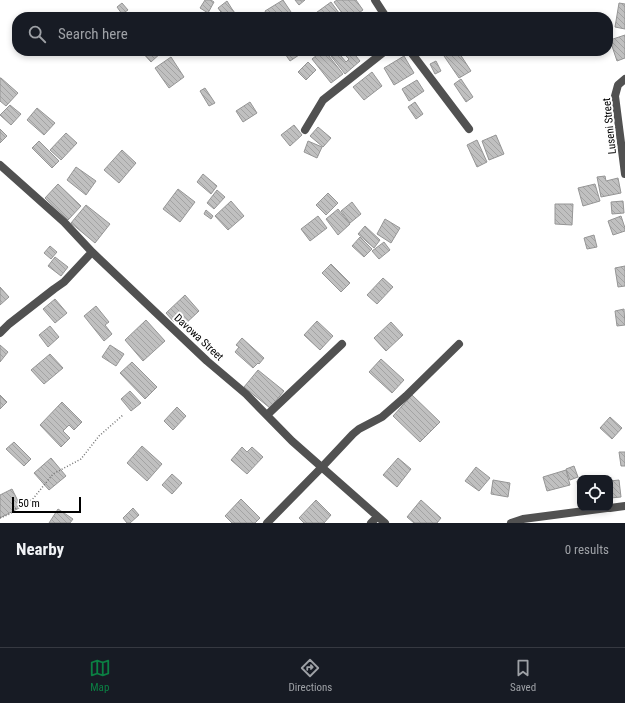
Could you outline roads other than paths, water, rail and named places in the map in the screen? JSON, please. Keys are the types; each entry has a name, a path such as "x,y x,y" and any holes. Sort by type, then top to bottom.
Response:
{"street":[{"path":"375,0 383,12"},
{"path":"305,130 323,100 379,56"},
{"path":"414,56 469,129"},
{"name":"Luseni Street","path":"625,79 618,85 615,96 625,174"},
{"name":"Davowa Street","path":"0,165 64,222 92,252 207,360 246,394 292,441 322,467 374,520 385,523"},
{"path":"0,333 8,324 64,282 92,252"},
{"path":"267,414 342,344"},
{"path":"267,523 353,434 382,417 406,396 459,344"},
{"path":"613,508 625,506"},
{"path":"511,523 523,519 584,511"}]}
